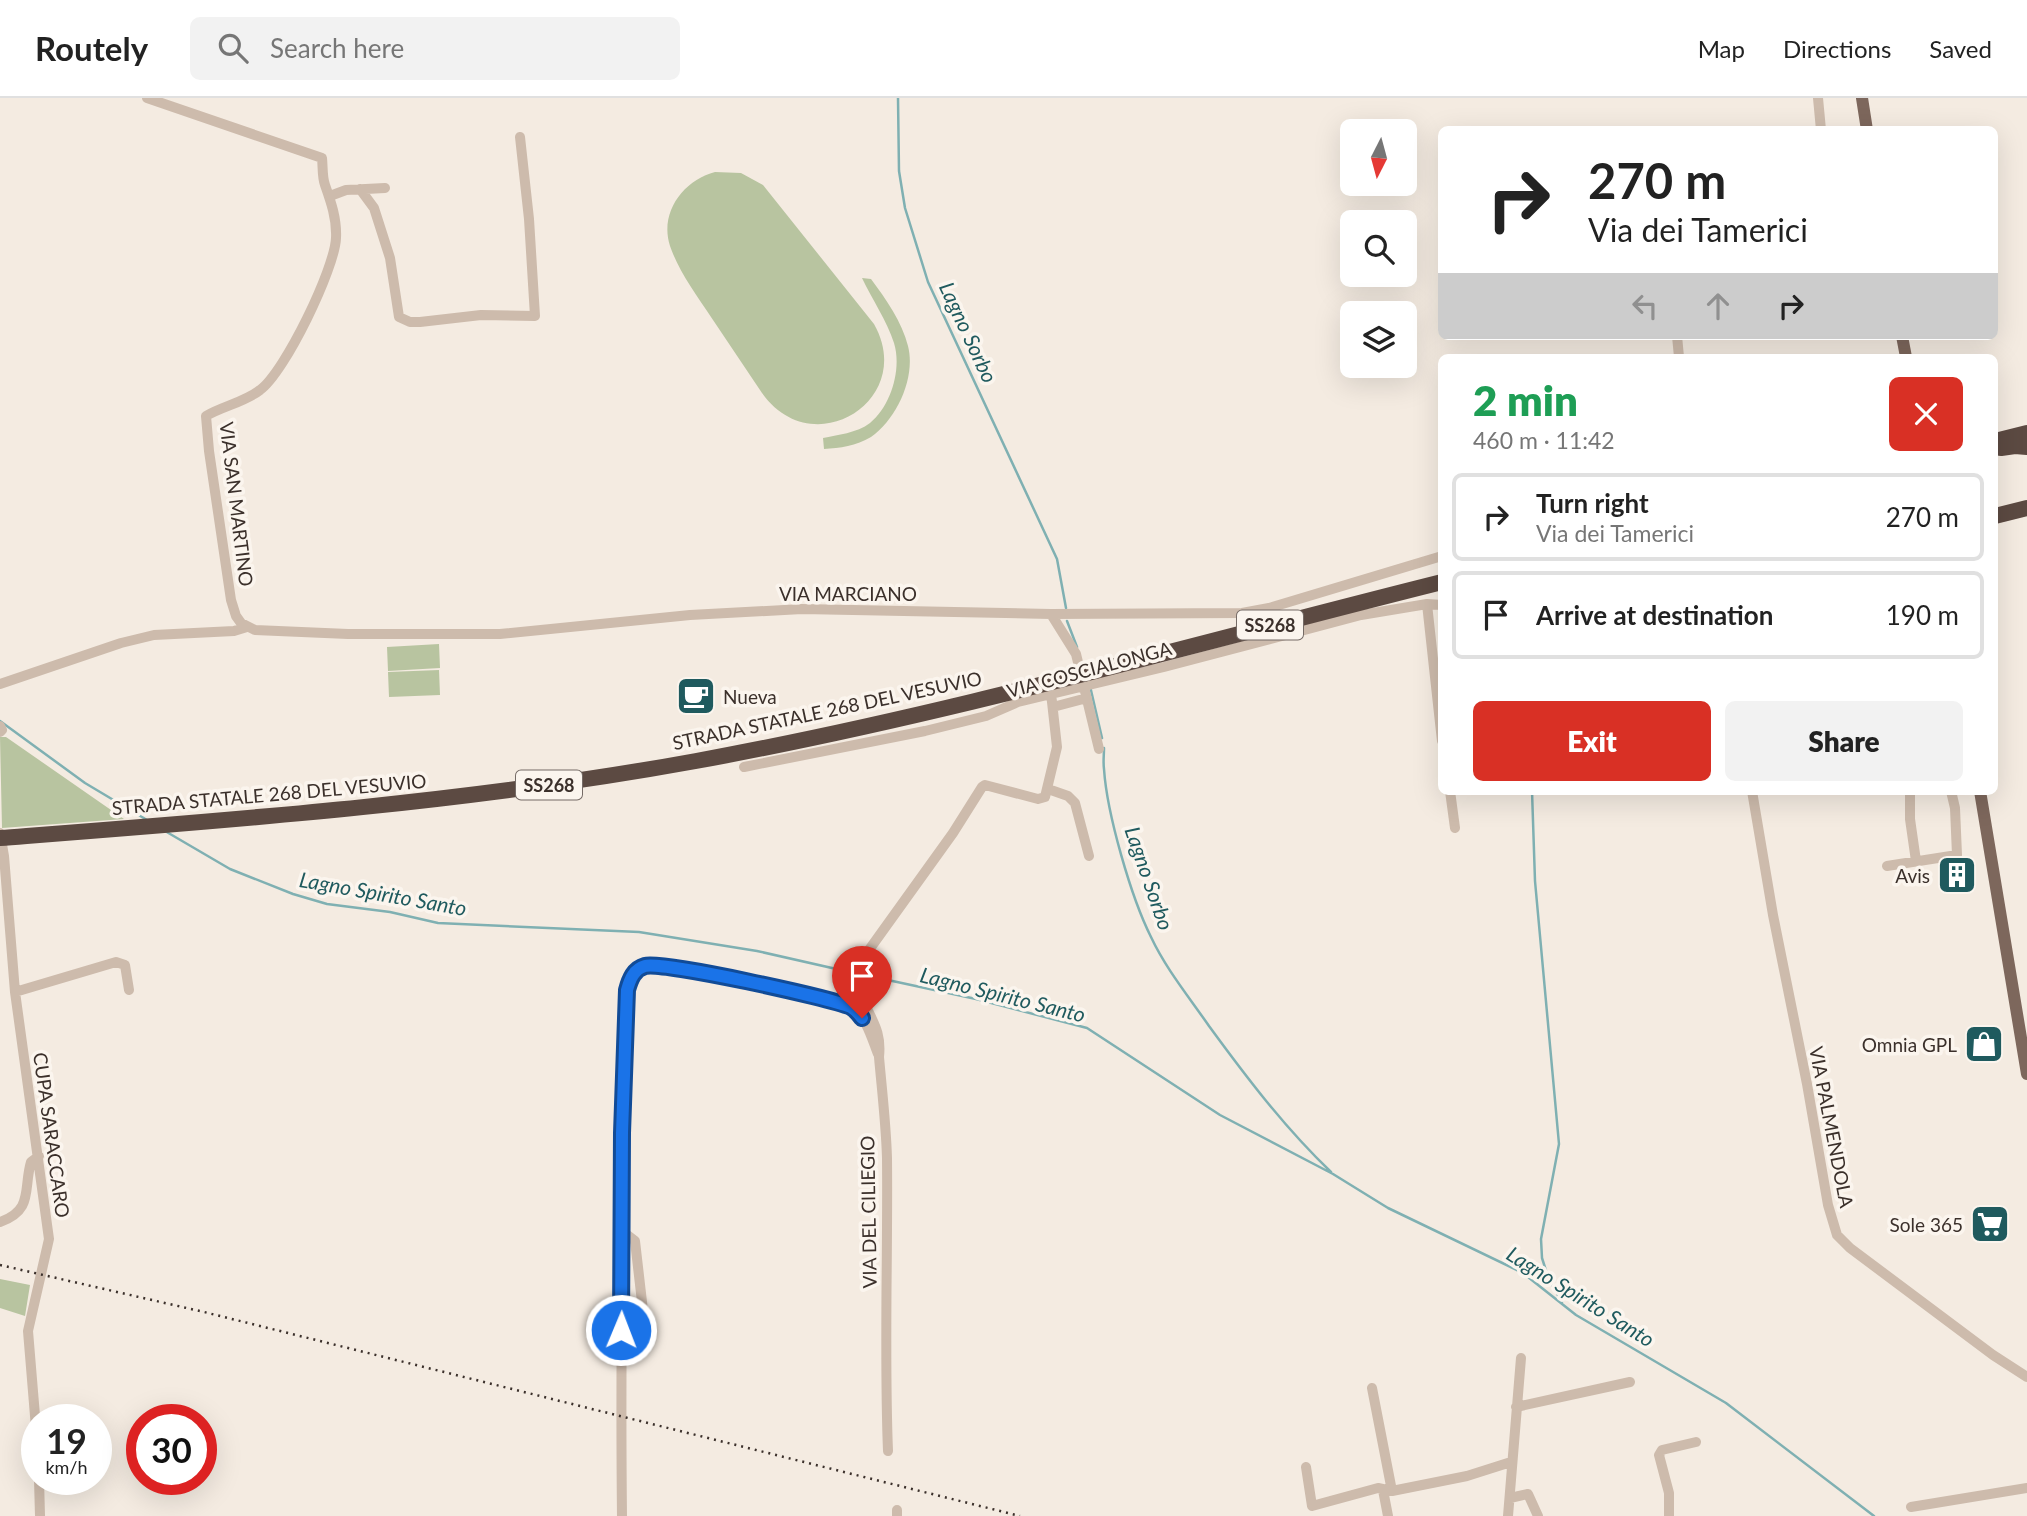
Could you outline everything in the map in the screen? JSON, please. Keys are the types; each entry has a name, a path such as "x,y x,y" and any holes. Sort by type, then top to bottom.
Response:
{"highway":[{"path":"1998,440 2027,433"},
{"path":"1998,449 2027,447"},
{"path":"1998,515 2027,509"},
{"name":"STRADA STATALE 268 DEL VESUVIO","path":"0,836 330,812 590,779 698,761 1068,684 1438,583"}],"main road":[{"path":"1862,98 1866,126"},
{"path":"1981,795 2027,1074"}],"street":[{"name":"VIA SAN MARTINO","path":"147,98 322,158 324,184 330,196 336,230 330,270 289,350 272,379 260,391 206,416 231,600 236,616 247,627"},
{"path":"1818,98 1821,126"},
{"path":"360,189 374,208 390,258 399,317 420,322 481,315 533,317 537,314 520,137"},
{"path":"330,196 346,190 385,188"},
{"name":"VIA MARCIANO","path":"0,684 121,643 154,635 234,631 247,627 268,632 500,634 690,615 802,609 1051,614 1255,611 1438,557"},
{"path":"1427,604 1438,704"},
{"name":"VIA COSCIALONGA","path":"1100,675 1164,667 1361,615 1427,604 1438,605"},
{"path":"1051,614 1076,654 1099,749"},
{"name":"VIA COSCIALONGA","path":"744,767 986,716 1018,702 1051,693 1068,684"},
{"path":"1051,693 1057,747 1048,789 1068,796 1075,803 1089,856"},
{"path":"1053,708 1087,698"},
{"path":"0,726 0,732"},
{"name":"VIA DEL CILIEGIO","path":"888,1451 885,1346 887,1155 879,1057 881,1042 877,1026 859,992 856,968 858,961 953,833 982,787 985,785 1043,799 1048,789"},
{"path":"1451,795 1455,828"},
{"name":"VIA PALMENDOLA","path":"1753,795 1828,1205 1837,1235 1850,1248 1993,1355 2027,1377"},
{"path":"1910,795 1910,819 1916,861"},
{"path":"1888,866 1957,855 1952,795"},
{"name":"CUPA SARACCARO","path":"0,836 15,992 49,1239 28,1340 34,1404"},
{"path":"15,992 116,961 125,965 129,990"},
{"path":"622,1516 622,1133 627,990 632,976 636,971 650,965 841,1004 854,1009 862,1018 879,1057"},
{"path":"0,1222 10,1218 25,1203 31,1161 39,1156"},
{"path":"622,1231 635,1241 645,1328"},
{"path":"1508,1516 1521,1358"},
{"path":"1516,1407 1630,1382"},
{"path":"1372,1388 1388,1491 1388,1516"},
{"path":"1669,1516 1669,1493 1659,1455 1662,1450 1696,1442"},
{"path":"1306,1467 1312,1506 1378,1489 1388,1491 1467,1476 1511,1462"},
{"path":"1911,1507 2027,1488"},
{"path":"1510,1497 1528,1494 1538,1516"},
{"path":"39,1495 40,1516"}],"green space":[{"path":"715,172 741,173 763,185 874,324 884,352 882,377 871,398 853,414 831,423 807,423 783,414 762,393 683,274 670,246 668,221 671,210 684,190 693,182"},
{"path":"862,278 871,279 902,328 910,358 907,384 889,420 871,437 860,443 824,449 823,438 847,433 870,423 884,407 893,386 897,364 894,343"},
{"path":"439,644 440,668 388,671 387,647"},
{"path":"439,670 440,695 389,697 388,672"},
{"path":"0,737 6,737 124,819 2,828"},
{"path":"0,1279 30,1285 25,1316 0,1308"}],"waterway":[{"name":"Lagno Sorbo","path":"898,98 899,171 905,208 928,282 1057,559 1066,608"},
{"name":"Lagno Sorbo","path":"1067,621 1077,647"},
{"name":"Lagno Sorbo","path":"1090,686 1102,738"},
{"name":"Lagno Spirito Santo","path":"0,721 85,783 147,820"},
{"name":"Lagno Sorbo","path":"1104,748 1106,787 1121,855 1143,920 1157,949 1186,994 1252,1083 1282,1120 1331,1172"},
{"path":"1532,795 1535,881 1559,1144 1541,1239 1542,1258 1549,1280 1562,1302"},
{"name":"Lagno Spirito Santo","path":"165,831 230,869 293,894 327,904 390,912 438,923 639,932 757,951 854,973"},
{"name":"Lagno Spirito Santo","path":"860,974 976,999 1087,1028 1220,1115 1333,1174 1388,1208 1523,1273 1576,1315 1726,1403 1874,1516"}],"railway":[{"path":"0,1265 204,1312 1020,1516"}],"place":[{"name":"Nueva","path":"696,696"},
{"name":"Avis","path":"1957,875"},
{"name":"Omnia GPL","path":"1984,1044"},
{"name":"Sole 365","path":"1990,1224"}],"route":[{"path":"621,1330 622,1133 627,990 632,976 636,971 650,965 679,969 828,999 854,1009 862,1018"}]}
